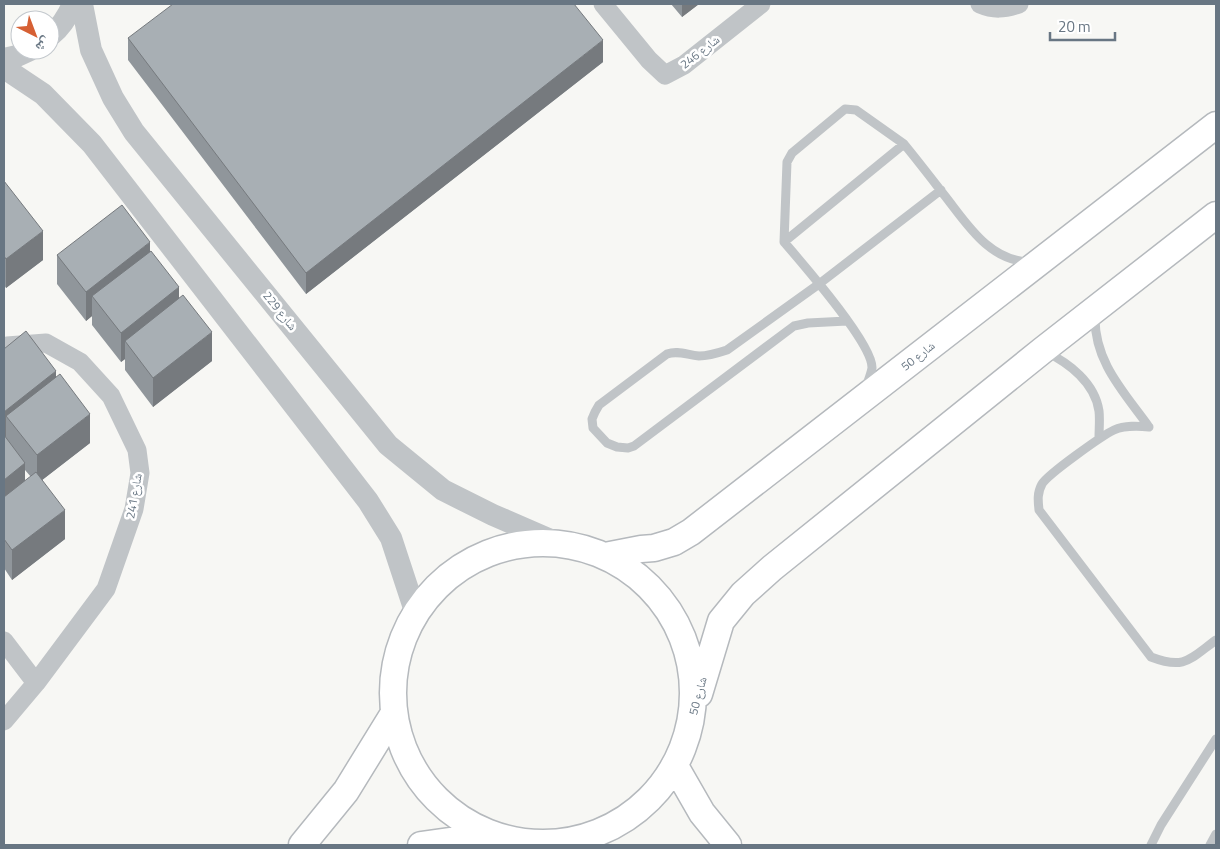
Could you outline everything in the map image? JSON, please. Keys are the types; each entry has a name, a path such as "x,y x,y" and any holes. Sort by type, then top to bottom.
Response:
{"main road":[{"name":"شارع 50","path":"605,556 654,548 674,542 691,532 1216,125"},
{"name":"شارع 50","path":"691,724 721,621 743,594 772,568 1043,350 1216,215"},
{"path":"421,845 492,835 558,844 602,832 624,820 644,805 661,787 675,766 691,724 694,698 693,673 687,648 677,624 664,603 647,584 627,568 605,556 583,548 560,544 532,543 504,548 478,558 454,573 433,592 416,614 401,645 393,679 394,714 400,740 411,766 426,788 453,813 468,824 492,835"},
{"path":"302,845 346,791 394,714"},
{"path":"675,766 702,813 728,845"}],"street":[{"path":"60,26 73,4"},
{"name":"شارع 229","path":"82,4 91,50 113,98 134,132 388,445 443,490 493,515 560,544"},
{"name":"شارع 246","path":"603,4 649,60 665,75 684,65 761,4"},
{"path":"980,4 991,8 1006,9 1019,4"},
{"path":"4,68 43,94 92,144 368,501 391,538 416,614"},
{"name":"شارع 241","path":"4,348 7,346 46,343 80,362 111,396 137,450 140,473 134,510 106,590 36,684 4,721"},
{"path":"4,641 36,684"}],"lane":[{"path":"860,402 872,368 866,350 819,284 784,242 786,162 788,157 840,112 845,109 856,110 904,144 975,234 994,251 1008,258 1026,262 1038,262"},
{"path":"784,242 904,144"},
{"path":"847,321 808,323 794,326 634,446 628,448 611,446 593,428 592,419 599,405 667,354 673,352 698,356 711,355 727,350 819,284 940,190"},
{"path":"1095,310 1095,327 1098,343 1107,368 1149,427 1137,426 1116,429 1099,438 1043,483 1038,495 1039,510 1151,657 1169,664 1186,662 1216,640"},
{"path":"1043,350 1058,357 1084,379 1093,394 1099,410 1099,438"},
{"path":"1150,845 1216,738"},
{"path":"1210,845 1216,834"}],"building":[{"path":"173,4 574,4 603,40 306,273 128,38"},
{"path":"4,181 43,231 6,259 4,256"},
{"path":"122,205 150,242 86,292 57,255"},
{"path":"151,251 179,287 121,333 92,296"},
{"path":"183,295 212,332 153,378 125,341"},
{"path":"26,331 56,371 4,412 4,349"},
{"path":"60,374 90,414 37,455 6,416"},
{"path":"4,435 25,463 4,480"},
{"path":"36,472 65,510 12,550 4,539 4,497"}]}
